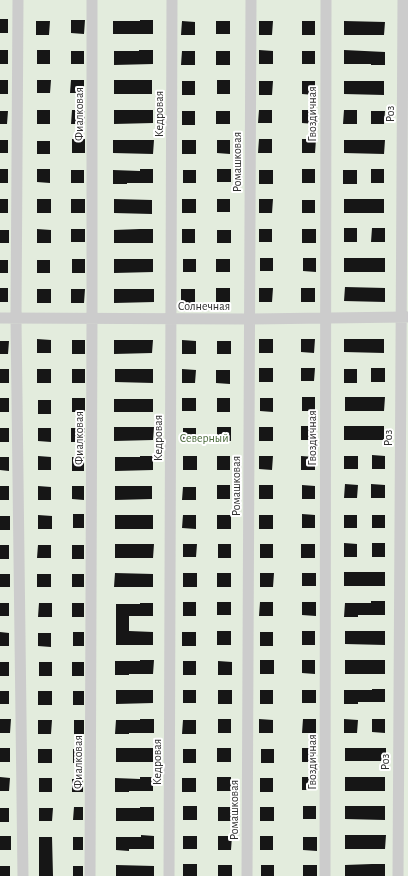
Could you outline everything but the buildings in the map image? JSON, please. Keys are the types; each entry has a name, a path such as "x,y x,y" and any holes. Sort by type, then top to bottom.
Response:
{"street":[{"path":"18,0 16,319 22,876"},
{"name":"Фиалковая","path":"90,876 92,0"},
{"name":"Кедровая","path":"169,876 172,0"},
{"name":"Ромашковая","path":"247,876 251,0"},
{"name":"Гвоздичная","path":"325,876 326,0"},
{"name":"Роз","path":"398,876 405,317 403,0"},
{"name":"Солнечная","path":"0,318 250,319 405,317"}],"green space":[{"name":"Северный","path":"0,0 408,0 408,876 0,876"}]}
